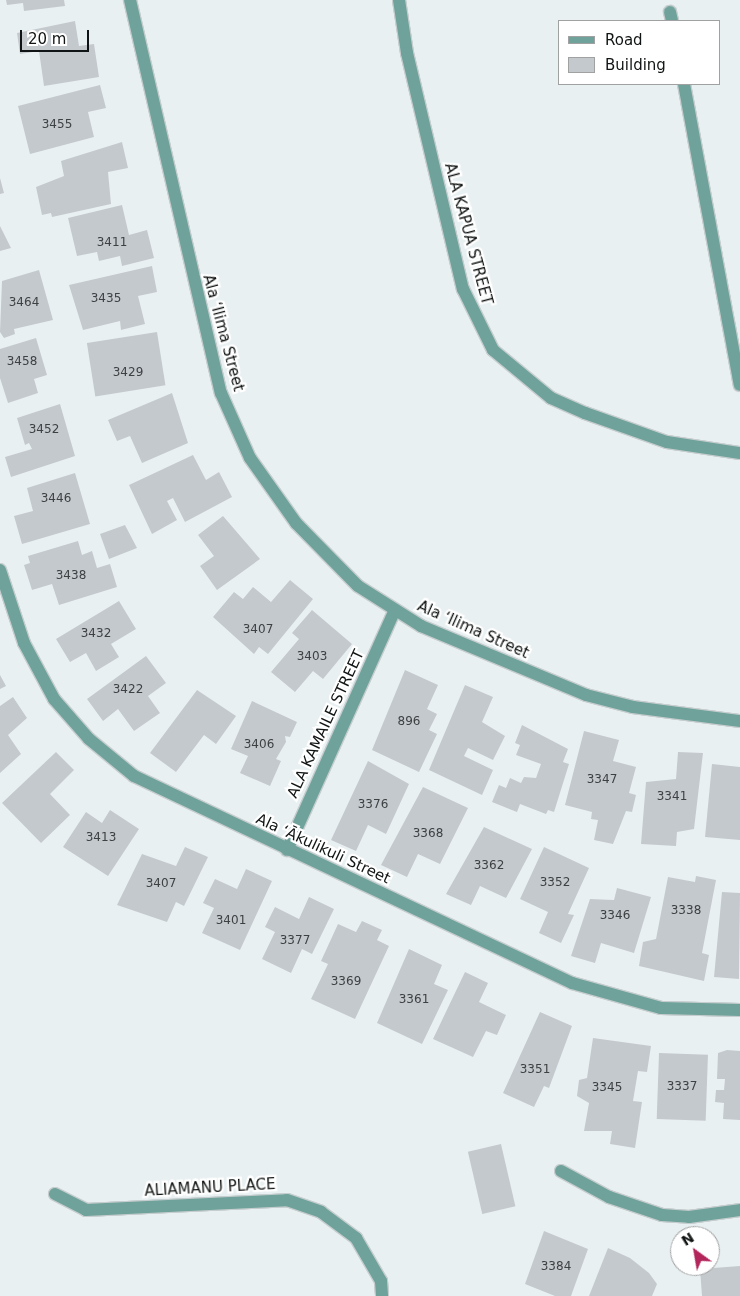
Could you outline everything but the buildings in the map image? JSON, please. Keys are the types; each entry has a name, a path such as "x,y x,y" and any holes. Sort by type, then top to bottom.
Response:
{"street":[{"name":"Ala ʻIlima Street","path":"130,0 208,352 235,427 250,458 296,523 358,586 394,612 586,694 642,709 740,721"},
{"name":"ALA KAPUA STREET","path":"399,0 407,53 463,289 493,350 551,398 585,413 666,442 740,453"},
{"path":"684,85 740,384"},
{"name":"Ala ʻĀkulikuli Street","path":"0,570 39,673 54,699 89,739 134,776 164,794 572,983 661,1008 740,1010"},
{"name":"ALA KAMAILE STREET","path":"287,850 394,612"},
{"path":"561,1171 609,1197 662,1215 689,1217 740,1210"},
{"name":"ALIAMANU PLACE","path":"55,1194 86,1210 286,1200 321,1212 356,1238 381,1281 382,1296"}]}
